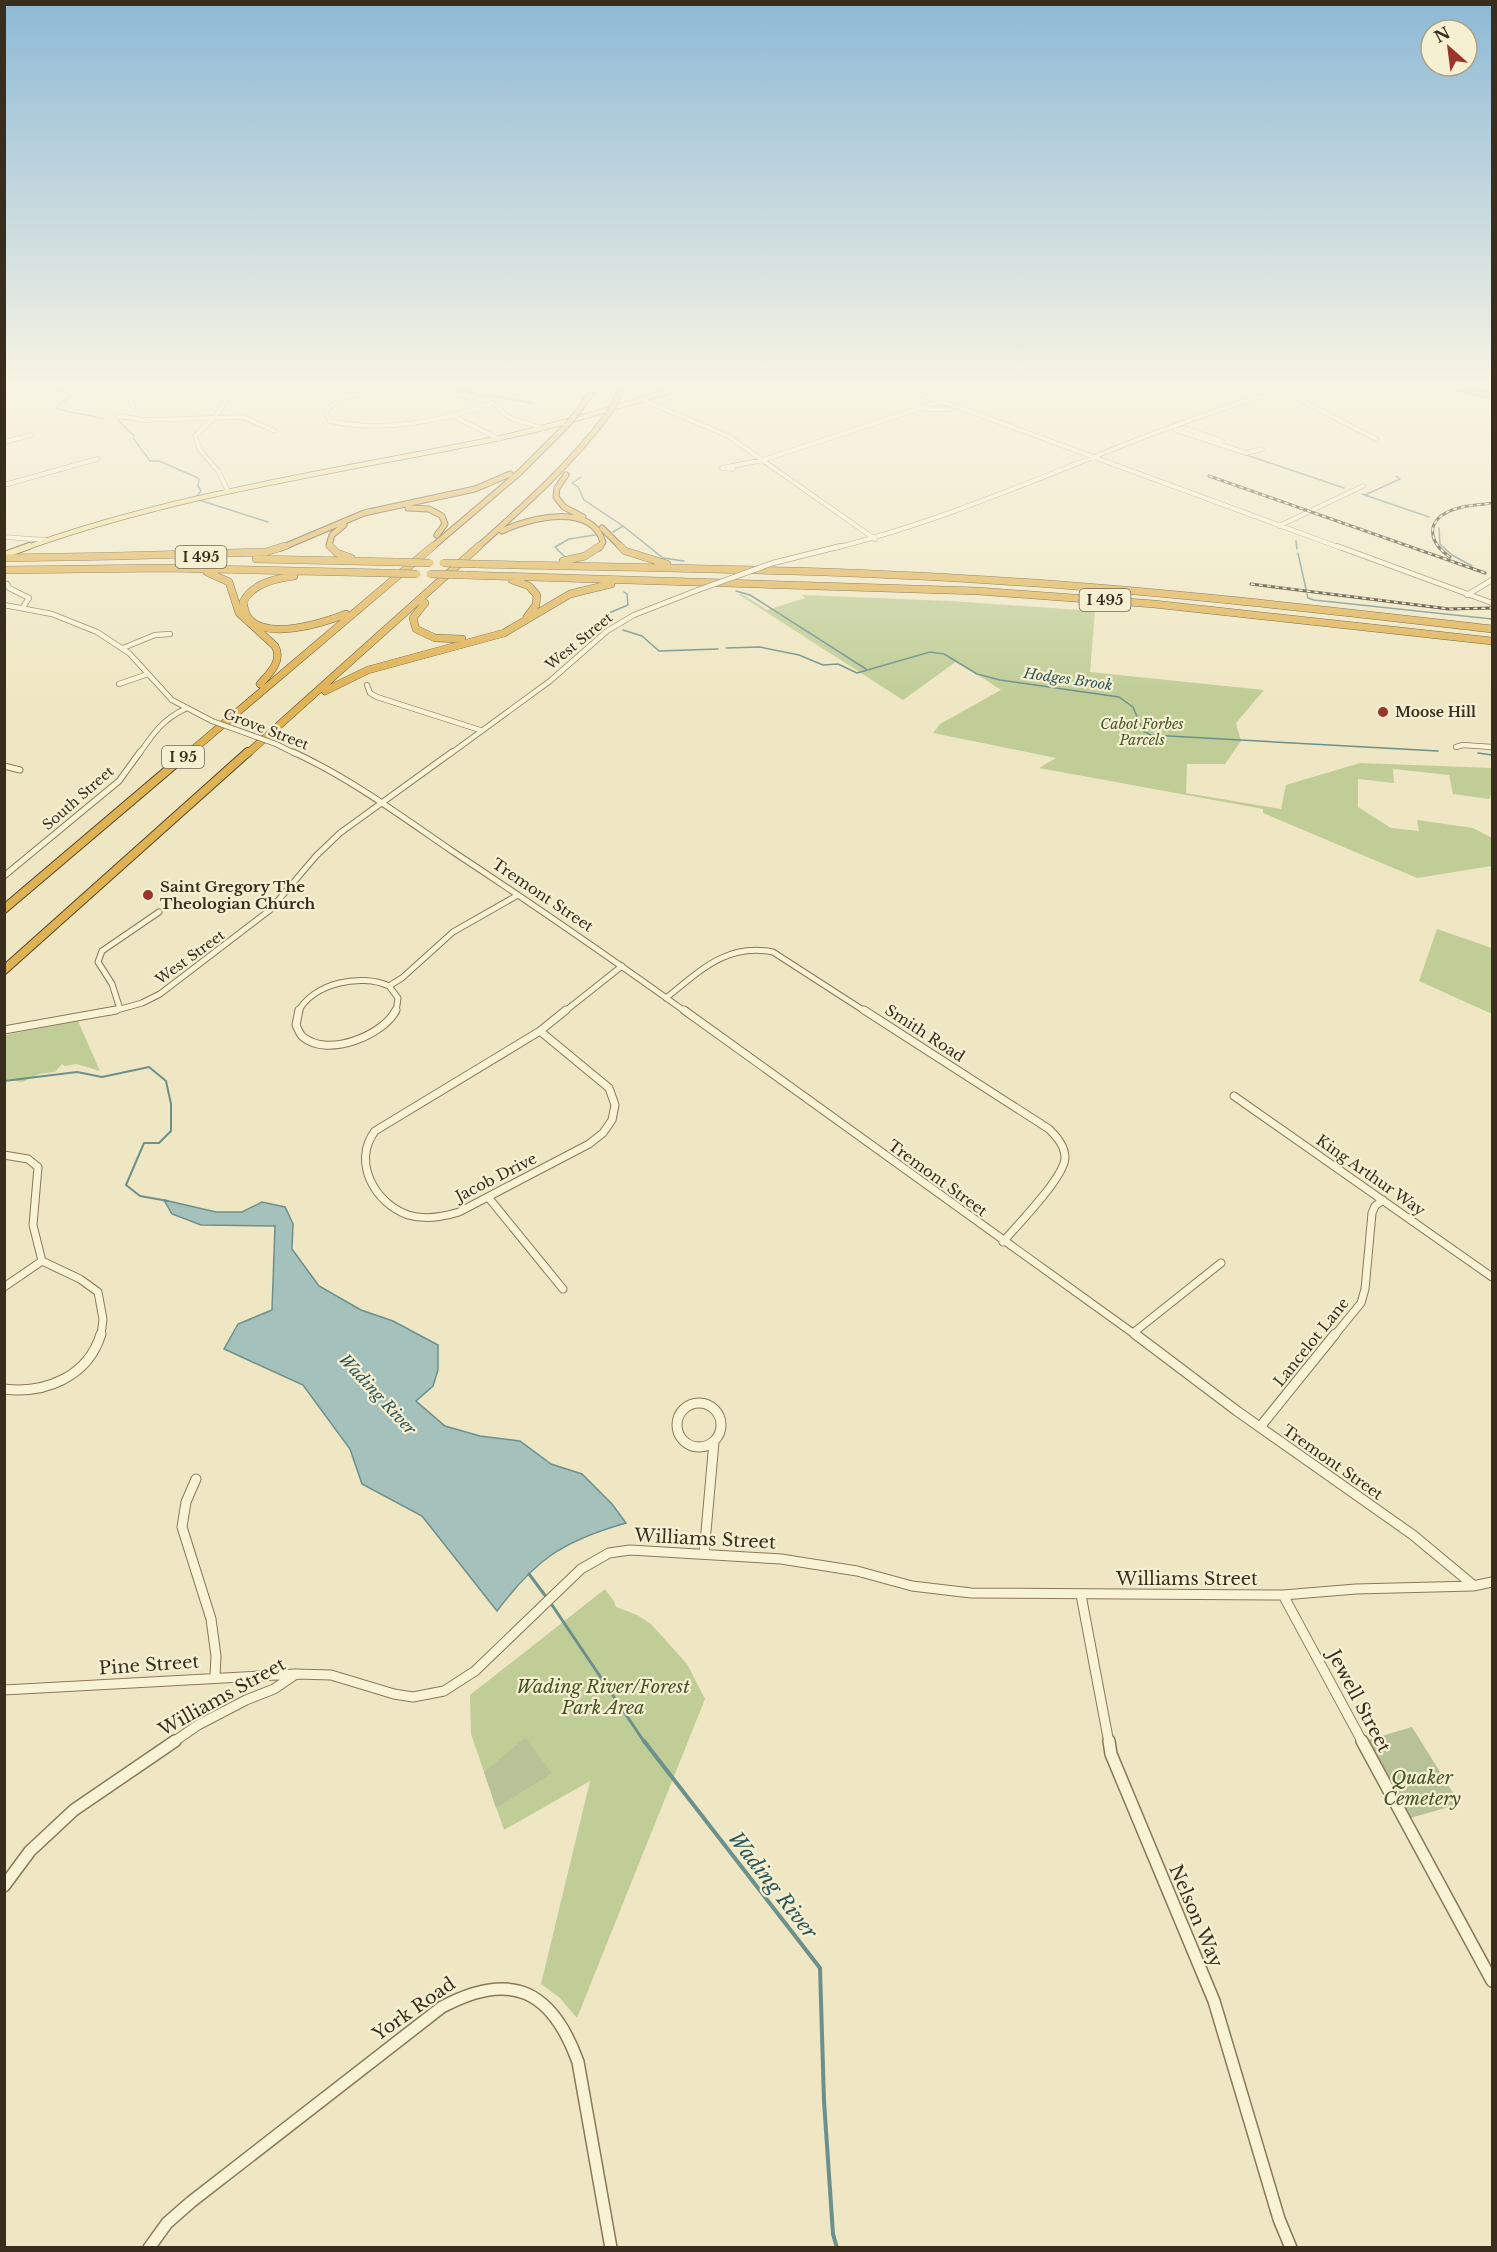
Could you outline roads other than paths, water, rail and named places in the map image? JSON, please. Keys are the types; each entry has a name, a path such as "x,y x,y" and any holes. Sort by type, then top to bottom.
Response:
{"highway":[{"path":"116,556 247,554 269,551 366,512 474,488"},
{"name":"I 95","path":"4,909 500,488"},
{"name":"I 95","path":"4,970 544,488"},
{"path":"557,488 556,497 562,504 598,525 617,546 632,555 668,564 721,570"},
{"path":"397,562 344,556 331,548 330,539 345,524 375,512 408,507 436,512 444,518 445,526 414,562"},
{"path":"476,564 570,560 595,552 603,541 599,531 588,523 557,517 527,520 491,536"},
{"name":"I 495","path":"4,557 116,556 912,576 1067,585 1232,600 1492,629"},
{"path":"135,568 201,571 222,578 232,588 240,615 276,648 279,659 274,668 228,719"},
{"name":"I 495","path":"4,570 135,568 899,587 1080,598 1232,612 1492,641"},
{"path":"362,605 321,624 283,630 265,626 253,620 245,612 243,602 254,589 284,578 383,573"},
{"path":"443,579 413,619 413,625 419,632 435,639 468,639 502,631 523,620 537,603 536,592 523,584 502,578 464,575"},
{"path":"301,706 344,679 369,669 512,630 559,599 580,590 615,584 716,582"}],"main road":[{"path":"4,557 46,540 240,488"}],"street":[{"path":"803,488 875,540"},
{"name":"West Street","path":"4,1030 120,1009 160,994 253,925 281,899 329,842 380,802 550,681 597,638 617,624 642,612 773,562 875,540 1012,488"},
{"path":"1175,488 1492,605"},
{"path":"1279,526 1359,488"},
{"path":"4,537 46,540"},
{"path":"1466,595 1492,580"},
{"path":"7,584 9,588 29,598 23,607"},
{"name":"Grove Street","path":"4,605 23,607 62,617 123,648 161,691 185,709 312,760 380,802"},
{"path":"123,648 155,634 170,634"},
{"path":"119,684 148,674"},
{"path":"367,685 370,693 377,697 480,730"},
{"name":"South Street","path":"4,876 119,781 159,726 170,716 185,709"},
{"path":"1456,747 1463,745 1492,747"},
{"path":"4,766 20,770"},
{"name":"Tremont Street","path":"380,802 622,966 1413,1535 1473,1586"},
{"path":"389,986 407,974 453,932 518,895"},
{"path":"120,1009 112,984 98,962 98,956 159,912"},
{"name":"Smith Road","path":"666,998 728,953 754,948 773,952 1049,1130 1064,1150 1063,1167 1003,1242"},
{"name":"Jacob Drive","path":"540,1031 609,1088 615,1101 615,1115 608,1129 594,1141 459,1212 444,1216 421,1217 401,1212 385,1202 367,1173 364,1163 365,1148 374,1133 388,1120 540,1031 622,966"},
{"path":"357,980 372,980 389,986 398,998 396,1012 385,1026 360,1039 337,1045 322,1044 310,1040 298,1030 296,1020 302,1006 324,990 343,982 357,980"},
{"name":"King Arthur Way","path":"1234,1096 1492,1277"},
{"path":"4,1155 28,1160 38,1167 40,1180 33,1220 34,1235 42,1261 86,1282 97,1290 102,1302 103,1329 96,1350 77,1372 35,1391 4,1389"},
{"path":"488,1197 563,1289"},
{"name":"Lancelot Lane","path":"1260,1427 1361,1303 1365,1289 1372,1213 1376,1205 1383,1200"},
{"path":"4,1287 42,1261"},
{"path":"1133,1333 1221,1263"},
{"path":"704,1554 714,1442 722,1425 721,1418 712,1408 698,1405 690,1406 679,1415 676,1428 682,1440 696,1445 714,1442"},
{"path":"196,1479 186,1500 182,1527 206,1597 213,1626 217,1659 215,1676"},
{"name":"Williams Street","path":"4,1886 30,1851 74,1810 198,1725 246,1700 274,1689 296,1674 331,1675 394,1694 413,1697 429,1695 456,1685 475,1671 581,1569 609,1553 630,1550 781,1559 825,1565 879,1576 912,1586 939,1590 1081,1595 1283,1595 1356,1589 1473,1586 1492,1582"},
{"name":"Nelson Way","path":"1081,1595 1111,1754 1214,2001 1279,2219 1291,2247"},
{"name":"Jewell Street","path":"1283,1595 1492,1981"},
{"name":"Pine Street","path":"4,1690 215,1676 296,1674"},
{"name":"York Road","path":"149,2247 167,2223 191,2202 442,2007 472,1991 504,1987 525,1992 543,2003 558,2018 570,2038 578,2062 611,2247"}],"water":[{"path":"164,1200 216,1212 242,1212 262,1202 285,1207 293,1224 292,1249 319,1286 361,1310 393,1321 438,1345 438,1370 433,1386 416,1401 445,1426 480,1436 520,1441 551,1464 582,1474 612,1504 626,1523 585,1537 552,1554 525,1578 497,1611 422,1516 362,1484 350,1449 303,1385 224,1349 238,1324 272,1310 275,1226 201,1225 172,1214"}],"waterway":[{"path":"196,497 201,491 199,488"},
{"name":"Hodges Brook","path":"579,488 584,500 623,526"},
{"path":"1365,495 1380,488"},
{"path":"1362,494 1429,517"},
{"path":"199,500 268,522"},
{"name":"Hodges Brook","path":"613,532 623,526"},
{"path":"623,526 663,558 684,561"},
{"path":"1439,528 1440,544 1452,555 1472,566"},
{"name":"Hodges Brook","path":"567,559 555,547 569,539 595,535"},
{"path":"1296,541 1297,549"},
{"path":"1298,553 1306,589"},
{"path":"736,591 750,595 866,669"},
{"name":"Hodges Brook","path":"608,624 606,623 611,619 609,613 628,605 627,594 624,592"},
{"path":"1307,594 1308,598 1314,600 1492,619"},
{"name":"Hodges Brook","path":"623,630 642,636 659,651 718,649"},
{"name":"Hodges Brook","path":"726,648 760,647 799,655 823,665 838,664 857,673 930,652 944,654 977,674 1000,680 1119,697 1133,707 1143,731 1151,735 1438,751"},
{"name":"Hodges Brook","path":"1478,753 1492,755"},
{"name":"Wading River","path":"4,1081 77,1072 102,1077 149,1067 166,1081 171,1104 171,1131 159,1143 144,1143 126,1185 140,1196 168,1201"},
{"path":"529,1574 547,1598"},
{"name":"Wading River","path":"550,1602 645,1743"},
{"name":"Wading River","path":"644,1741 820,1968 824,2101 833,2234 837,2248"}],"railway":[{"path":"1243,488 1485,573"},
{"path":"1450,557 1442,551 1434,537 1434,524 1438,518 1460,508 1492,503"},
{"path":"1251,584 1449,609 1492,608"}],"place":[{"name":"Moose Hill","path":"1383,712"},
{"name":"Saint Gregory The Theologian Church","path":"148,895"}],"park label":[{"name":"Cabot Forbes Parcels","path":"1142,732"},
{"name":"Wading River/Forest Park Area","path":"603,1697"},
{"name":"Quaker Cemetery","path":"1422,1788"}]}
